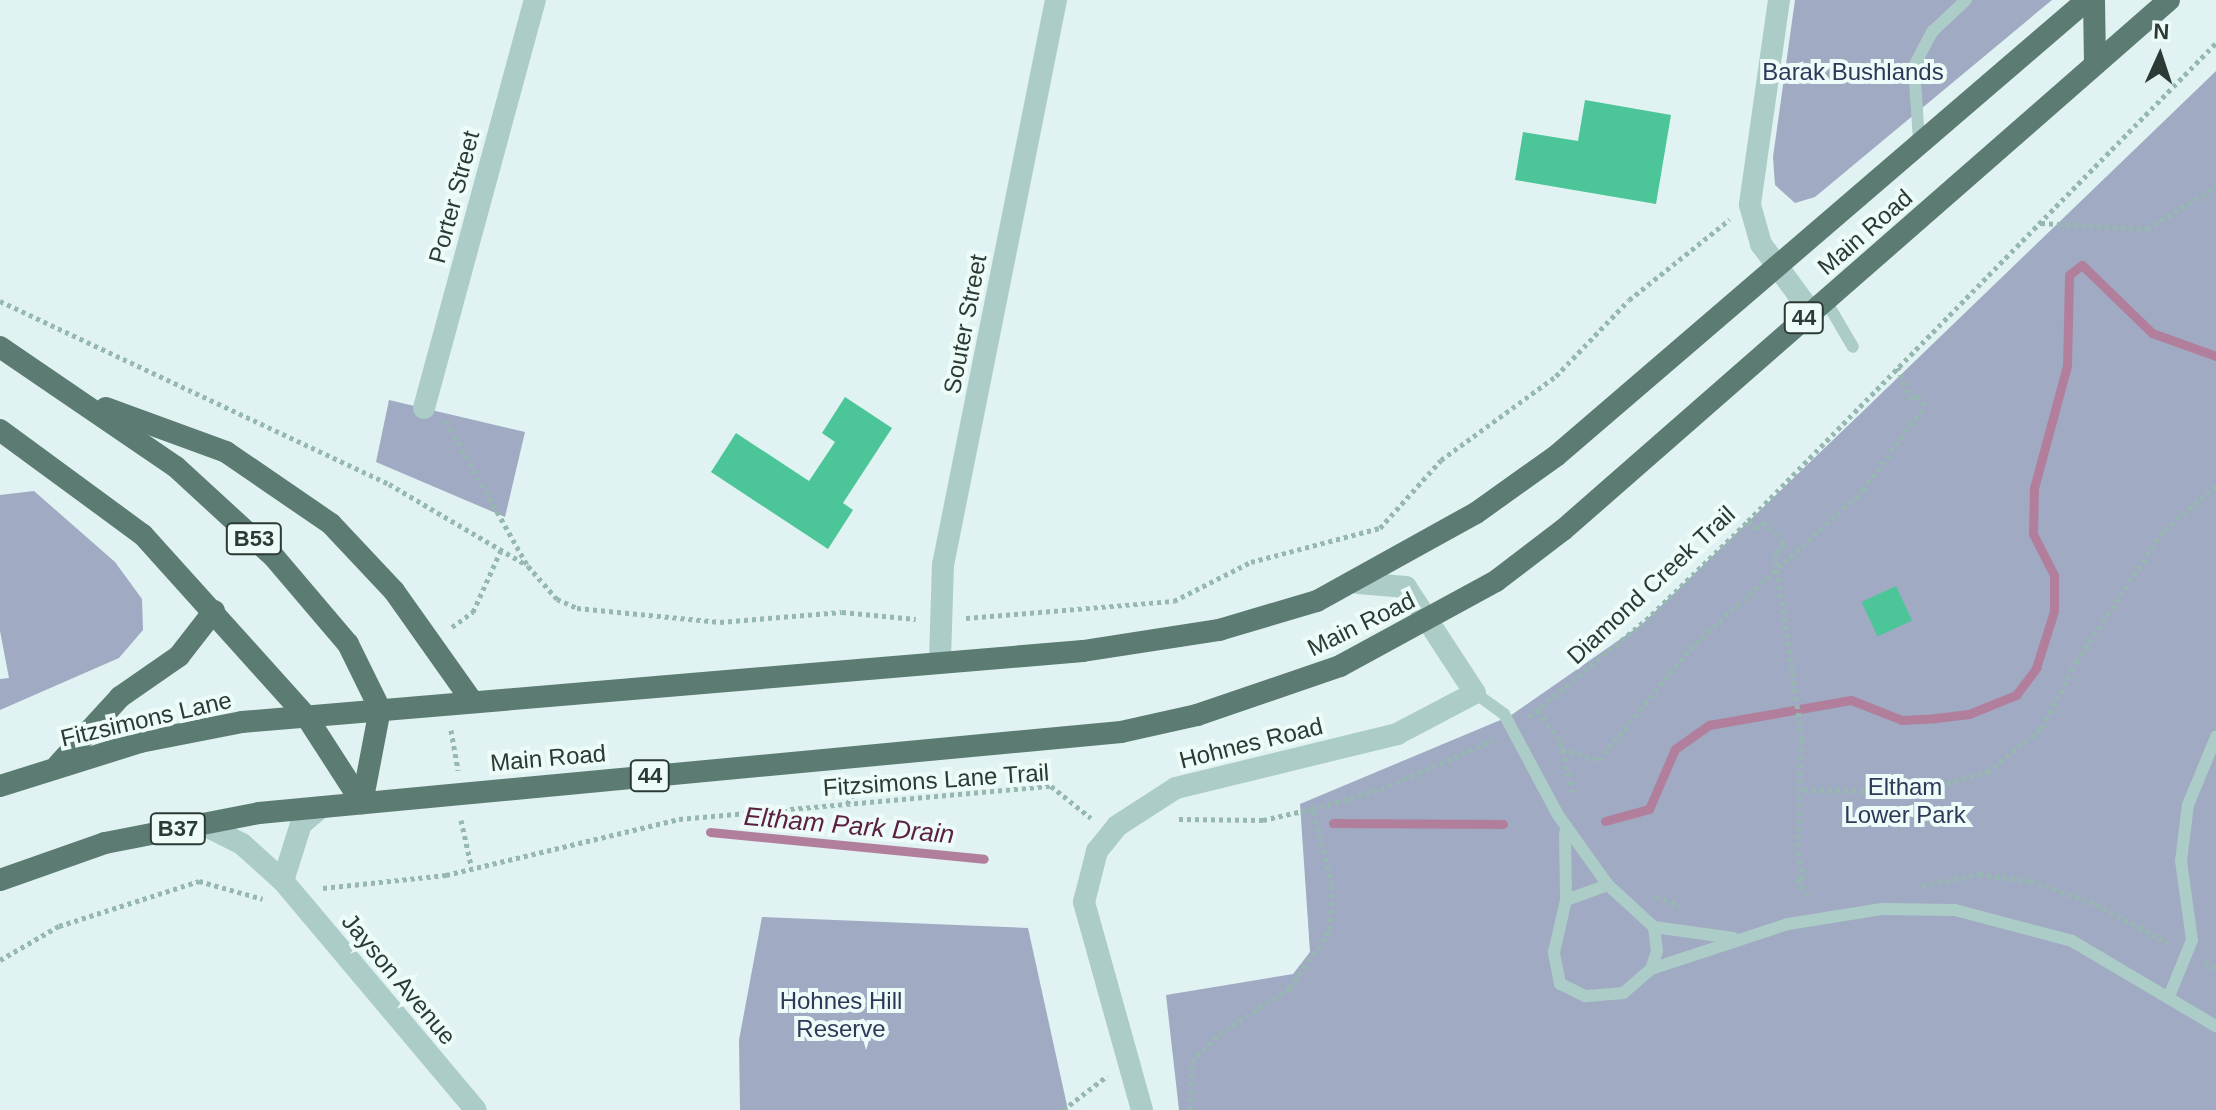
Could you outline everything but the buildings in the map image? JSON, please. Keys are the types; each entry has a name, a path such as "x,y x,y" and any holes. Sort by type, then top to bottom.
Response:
{"main road":[{"name":"Main Road","path":"306,716 1164,640 1272,616 1358,583 1556,456 1919,140 2087,0"},
{"path":"2094,0 2095,64"},
{"name":"Main Road","path":"362,803 1121,732 1269,693 1429,621 1563,530 2169,0"},
{"name":"B53","path":"0,347 89,403 176,467 274,557 348,644 380,709"},
{"path":"89,403 226,452 284,486 366,558 472,701"},
{"path":"0,430 106,504 214,611 306,716 362,803"},
{"path":"57,766 120,697 179,656 214,611"},
{"path":"362,803 380,709"},
{"name":"Fitzsimons Lane","path":"0,786 57,766 187,732 306,716"},
{"name":"B37","path":"0,880 105,843 202,824 362,803"}],"street":[{"name":"Porter Street","path":"424,408 535,0"},
{"name":"Souter Street","path":"940,659 943,565 1056,0"},
{"path":"1779,0 1750,205 1775,268 1818,306"},
{"path":"1358,583 1406,587 1475,693"},
{"name":"Hohnes Road","path":"1142,1110 1130,1059 1089,940 1084,902 1097,851 1117,826 1176,788 1397,734 1475,693"},
{"path":"289,888 301,824 321,807"},
{"name":"Jayson Avenue","path":"202,824 242,844 289,888 476,1110"}],"lane":[{"path":"1919,140 1914,66 1933,31 1966,0"},
{"path":"1818,306 1853,347"},
{"path":"1475,693 1513,729 1558,815 1608,885 1654,927 1740,939"},
{"path":"2170,994 2190,955 2182,841 2199,766 2216,737"},
{"path":"1558,815 1569,846 1566,900 1554,952 1560,984 1585,996 1623,993 1651,969 1740,939 1851,913 1955,910 2072,941 2170,994 2216,1026"},
{"path":"1566,900 1608,885"},
{"path":"1651,969 1654,927"}],"path":[{"name":"Diamond Creek Trail","path":"1312,809 1381,789 1513,729 1538,710 1748,521 2216,43"},
{"path":"2039,223 2147,229 2216,187"},
{"path":"955,618 1174,601 1251,562 1380,528 1441,460 1556,376 1629,300 1750,205"},
{"path":"0,301 389,484 528,566"},
{"path":"1562,749 1599,760 1690,649 1863,490 1924,406 1917,395 1911,400 1898,368"},
{"path":"424,408 448,422 473,457 528,566 557,599 611,615 720,622 842,612 919,619"},
{"path":"1804,790 1916,792 1987,772 2042,728 2076,662 2164,530 2216,486"},
{"path":"1748,521 1756,529 1763,522 1785,544 1775,554 1802,739 1804,790 1797,852 1804,877 1797,879 1806,883 1811,904"},
{"path":"442,633 473,612 501,550"},
{"path":"1538,710 1562,749 1577,803"},
{"name":"Fitzsimons Lane Trail","path":"0,960 59,926 199,881 267,901 289,888 471,865 679,819 1051,786 1089,817 1117,826"},
{"path":"1173,820 1263,820 1312,809 1332,885 1330,930 1290,988 1219,1034 1192,1062 1190,1110"},
{"path":"460,815 471,865"},
{"path":"1911,889 1979,874 2030,881 2096,904 2216,968"},
{"path":"1650,894 1690,910"},
{"path":"1798,907 1819,903"},
{"path":"1063,1110 1130,1059"}],"green space":[{"name":"Barak Bushlands","path":"1795,0 2052,0 1815,197 1795,203 1775,185 1773,157"},
{"name":"Eltham Lower Park","path":"2216,71 2216,1110 1179,1110 1166,995 1293,974 1310,952 1300,804 1510,716 1642,624"},
{"path":"389,400 525,432 505,517 376,462"},
{"path":"34,491 115,562 142,599 143,630 119,658 0,710 0,679 9,678 0,631 0,495"},
{"name":"Hohnes Hill Reserve","path":"762,917 1028,928 1068,1110 740,1110 739,1040"}],"waterway":[{"path":"1605,821 1649,809 1675,749 1709,725 1851,700 1902,720 1936,718 1969,714 2016,695 2036,668 2054,611 2054,575 2033,534 2034,488 2067,366 2069,275 2082,265 2152,333 2216,356"},
{"name":"Eltham Park Drain","path":"1333,823 1503,824"},
{"name":"Eltham Park Drain","path":"710,832 984,859"}]}
